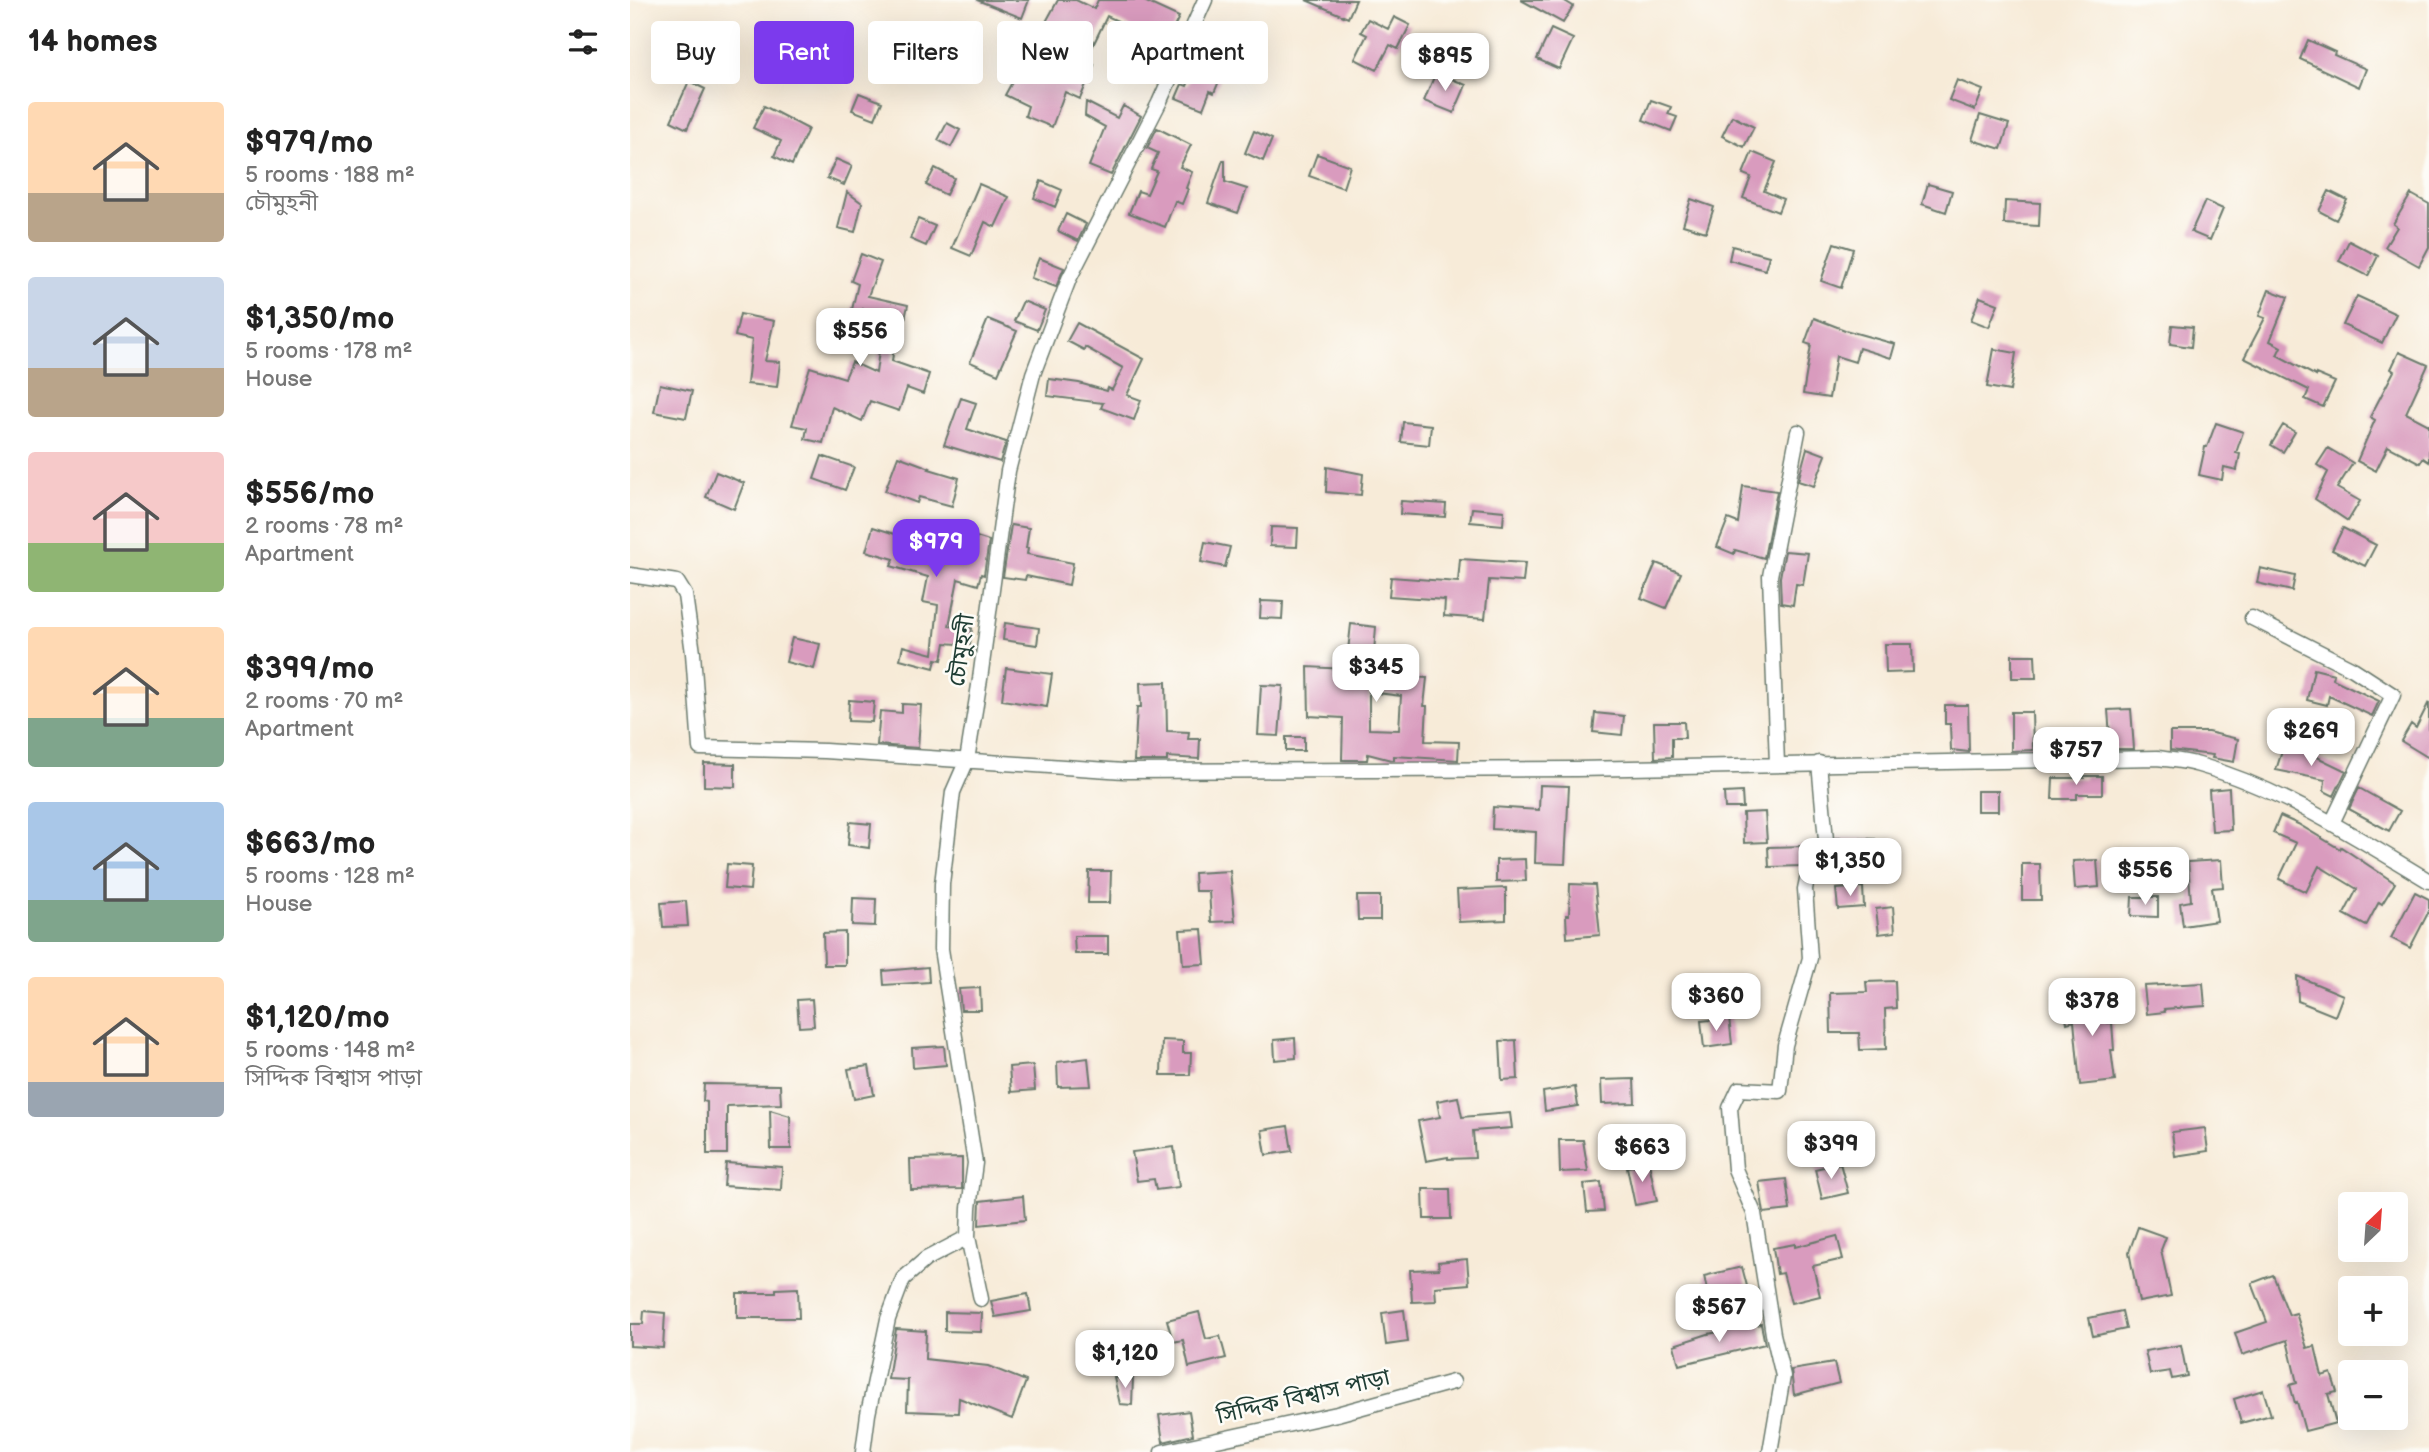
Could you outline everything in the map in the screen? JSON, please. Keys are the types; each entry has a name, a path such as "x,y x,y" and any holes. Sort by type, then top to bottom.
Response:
{"street":[{"name":"চৌমুহনী","path":"981,1298 968,1237 968,1209 975,1163 941,949 942,884 953,792 967,760 1009,471 1034,374 1069,279 1159,103 1205,0"},
{"path":"1777,764 1770,576 1798,432"},
{"path":"630,575 677,582 685,595 693,653 700,748 825,751 1124,771 1577,769 2157,758 2196,764 2239,778 2332,823 2429,881"},
{"path":"2252,618 2353,669 2393,695 2332,823"},
{"path":"1770,1452 1783,1376 1773,1334 1754,1213 1735,1169 1730,1108 1739,1089 1780,1091 1785,1045 1810,958 1805,889 1811,860 1827,850 1819,763"},
{"path":"863,1452 867,1414 888,1319 903,1279 926,1259 968,1237"},
{"name":"সিদ্দিক বিশ্বাস পাড়া","path":"1162,1452 1337,1415 1453,1382"}],"building":[{"path":"977,0 1029,0 1022,18"},
{"path":"1058,0 1076,0 1094,9 1098,0 1142,0 1179,17 1177,21 1118,21 1107,16 1093,45 1093,21 1046,21"},
{"path":"1306,0 1356,0 1348,18"},
{"path":"1521,0 1563,0 1573,6 1563,23"},
{"path":"1394,17 1410,25 1398,49 1390,45 1377,70 1355,59 1367,35 1361,32 1368,19 1388,29"},
{"path":"1551,29 1573,39 1559,69 1537,59"},
{"path":"2308,40 2366,69 2359,87 2300,59"},
{"path":"1436,72 1466,85 1454,113 1424,101"},
{"path":"1957,80 1983,90 1975,110 1949,100"},
{"path":"688,84 705,89 687,129 671,121"},
{"path":"1011,84 1086,84 1080,99 1065,92 1052,127 1025,116 1028,106 1005,95"},
{"path":"1182,84 1218,84 1214,93 1210,91 1203,109 1176,98"},
{"path":"859,93 882,102 875,119 852,110"},
{"path":"1651,100 1671,107 1668,114 1677,117 1671,131 1643,120"},
{"path":"1086,102 1117,118 1123,106 1141,116 1111,175 1089,166 1105,127 1085,116"},
{"path":"764,106 808,129 792,165 774,156 781,141 753,128"},
{"path":"1980,115 2009,124 2001,149 1972,140"},
{"path":"1732,116 1754,127 1744,147 1722,136"},
{"path":"947,123 960,130 951,147 938,140"},
{"path":"1157,128 1191,145 1180,167 1192,172 1186,188 1188,189 1182,204 1175,201 1165,227 1129,213 1138,191 1147,194 1157,171 1151,169 1158,153 1147,148"},
{"path":"1254,131 1272,139 1263,161 1245,153"},
{"path":"1752,152 1776,162 1764,191 1783,199 1778,212 1743,198 1751,177 1743,174"},
{"path":"1317,154 1350,166 1343,188 1309,176"},
{"path":"836,159 852,166 844,185 827,178"},
{"path":"1223,160 1225,182 1247,189 1238,213 1208,203"},
{"path":"935,168 954,178 946,195 926,185"},
{"path":"1041,181 1062,190 1055,207 1034,198"},
{"path":"979,184 1009,197 995,227 985,222 971,256 952,248"},
{"path":"1928,184 1952,191 1946,212 1922,204"},
{"path":"2329,191 2347,200 2336,220 2319,211"},
{"path":"847,192 862,203 855,232 838,228"},
{"path":"2411,194 2429,204 2429,247 2419,266 2385,247 2397,227 2393,224"},
{"path":"1691,199 1714,207 1706,232 1683,225"},
{"path":"2005,201 2040,203 2039,226 2004,224"},
{"path":"2205,201 2223,209 2210,240 2191,232"},
{"path":"1066,214 1086,224 1078,241 1058,231"},
{"path":"918,219 935,226 926,246 910,239"},
{"path":"2349,241 2378,256 2368,276 2339,261"},
{"path":"1834,243 1853,249 1841,288 1821,281"},
{"path":"1732,246 1769,256 1765,270 1729,260"},
{"path":"861,254 881,262 868,296 908,305 905,319 898,318 892,361 929,374 923,394 907,388 899,411 870,401 862,421 832,407 823,443 805,439 807,428 792,425 810,367 845,378 852,362 876,373 884,314 863,309 857,325 849,322 858,284 851,281"},
{"path":"1039,258 1064,268 1056,287 1031,278"},
{"path":"2269,290 2288,297 2270,341 2281,347 2277,355 2316,376 2335,382 2323,407 2305,399 2309,390 2244,358 2265,318 2259,316"},
{"path":"2357,296 2396,314 2382,343 2343,325"},
{"path":"1980,297 1998,304 1989,327 1971,320"},
{"path":"1023,301 1045,310 1037,330 1014,321"},
{"path":"740,314 774,321 765,361 780,362 777,387 747,384 752,340 735,336"},
{"path":"1814,318 1895,344 1891,358 1859,348 1855,362 1836,356 1829,398 1803,394 1811,345 1805,343"},
{"path":"988,319 1017,331 998,374 970,362"},
{"path":"1077,323 1144,359 1127,395 1141,400 1134,420 1101,408 1103,403 1047,396 1049,379 1112,390 1123,368 1085,347 1084,350 1067,341"},
{"path":"2172,325 2193,327 2191,347 2170,344"},
{"path":"1994,349 2016,353 2010,391 1987,387"},
{"path":"2399,352 2428,365 2406,413 2429,425 2429,462 2423,458 2420,463 2388,446 2376,471 2357,461 2375,420 2370,417 2394,371 2391,369"},
{"path":"660,384 692,391 686,418 654,412"},
{"path":"961,398 976,403 967,429 1006,442 1000,462 944,445"},
{"path":"1403,422 1431,425 1429,445 1401,442"},
{"path":"2216,423 2243,432 2236,453 2240,454 2237,470 2224,467 2222,480 2199,475 2205,447"},
{"path":"2283,425 2295,432 2283,452 2271,445"},
{"path":"1807,448 1826,455 1814,486 1798,481"},
{"path":"2328,448 2353,463 2337,488 2360,501 2348,521 2315,499 2328,472 2317,465"},
{"path":"822,456 854,467 845,490 814,479"},
{"path":"898,456 959,478 952,506 919,497 917,503 885,491"},
{"path":"1327,467 1363,474 1361,495 1326,492"},
{"path":"716,472 744,483 734,509 706,497"},
{"path":"1743,486 1777,491 1764,558 1735,550 1734,554 1717,547 1728,519 1738,523"},
{"path":"1401,501 1446,504 1445,517 1400,514"},
{"path":"1472,508 1504,511 1503,525 1470,522"},
{"path":"1011,525 1029,528 1027,554 1073,563 1069,585 1026,576 1025,580 1003,577"},
{"path":"873,527 939,548 945,527 989,541 984,575 981,574 978,585 958,579 949,626 972,628 970,645 945,643 942,660 936,659 934,668 900,659 903,646 933,654 938,605 923,602 928,577 891,566 894,559 866,551"},
{"path":"1271,527 1298,528 1297,547 1270,546"},
{"path":"2343,528 2376,545 2365,566 2332,550"},
{"path":"1205,542 1230,547 1225,567 1201,562"},
{"path":"1785,551 1808,553 1803,585 1796,584 1793,605 1781,603 1780,577"},
{"path":"1460,559 1525,563 1523,582 1489,580 1485,619 1444,616 1445,600 1389,596 1391,577 1458,582"},
{"path":"1656,563 1681,573 1666,608 1641,598"},
{"path":"2260,568 2295,576 2292,591 2257,583"},
{"path":"1261,601 1283,602 1282,619 1260,618"},
{"path":"1005,623 1039,628 1037,645 1003,640"},
{"path":"1351,624 1376,627 1374,652 1405,655 1403,676 1427,678 1424,706 1427,706 1425,741 1459,742 1458,760 1394,756 1394,760 1391,760 1368,754 1367,760 1342,760 1343,718 1309,716 1308,667 1346,669","holes":["1369,692 1401,696 1399,730 1369,729"]},
{"path":"792,638 820,644 814,669 786,662"},
{"path":"1885,644 1912,644 1913,672 1886,673"},
{"path":"2012,655 2035,655 2036,678 2012,678"},
{"path":"1006,668 1052,674 1047,707 1002,700"},
{"path":"2314,669 2334,674 2333,679 2379,701 2372,716 2329,696 2327,705 2307,700"},
{"path":"1166,682 1167,731 1189,732 1188,739 1200,739 1199,759 1167,757 1167,761 1134,761 1137,707 1141,707 1140,683"},
{"path":"1261,685 1283,686 1279,736 1258,735"},
{"path":"849,700 874,702 872,722 848,721"},
{"path":"2429,702 2429,758 2401,741 2411,724 2416,728"},
{"path":"902,704 921,705 918,748 877,745 880,711 902,713"},
{"path":"1945,705 1968,705 1969,752 1951,750 1950,724 1945,724"},
{"path":"2131,709 2134,749 2111,749 2108,710"},
{"path":"2011,712 2032,712 2033,750 2011,751"},
{"path":"1595,713 1624,716 1622,735 1593,732"},
{"path":"1654,722 1684,722 1685,738 1672,738 1672,757 1655,758"},
{"path":"2170,732 2208,732 2238,739 2234,762 2212,758 2213,755 2170,750"},
{"path":"1286,737 1304,737 1304,751 1286,751"},
{"path":"2284,745 2346,771 2334,796 2324,791 2325,780 2276,770"},
{"path":"704,763 735,764 735,787 704,786"},
{"path":"2102,776 2102,794 2077,794 2077,799 2052,799 2053,778"},
{"path":"1540,785 1569,786 1565,864 1535,863 1536,832 1492,829 1493,807 1539,810"},
{"path":"2229,788 2231,830 2212,831 2209,790"},
{"path":"2359,788 2400,811 2389,831 2349,809"},
{"path":"1977,791 1998,791 1998,811 1977,811"},
{"path":"1742,792 1743,808 1725,808 1724,793"},
{"path":"1765,812 1767,842 1744,843 1743,813"},
{"path":"2280,816 2340,849 2341,847 2395,883 2382,904 2379,902 2366,926 2344,914 2357,889 2319,866 2306,892 2279,879 2296,843 2273,833"},
{"path":"850,822 871,824 869,848 848,845"},
{"path":"1836,838 1875,839 1874,855 1836,854"},
{"path":"1805,846 1800,866 1769,867 1768,847"},
{"path":"1525,859 1526,881 1496,882 1496,860"},
{"path":"2097,860 2099,887 2075,889 2073,861"},
{"path":"2221,860 2223,887 2212,888 2217,921 2183,926 2180,903 2191,901 2188,862"},
{"path":"727,864 752,866 750,890 725,888"},
{"path":"2022,864 2040,864 2041,900 2022,900"},
{"path":"1089,871 1111,871 1110,903 1088,903"},
{"path":"1230,871 1235,921 1211,922 1209,891 1195,891 1194,873"},
{"path":"1570,884 1595,885 1600,935 1567,938 1566,915 1569,915"},
{"path":"1863,887 1864,907 1838,909 1836,889"},
{"path":"1506,888 1506,920 1459,922 1457,890"},
{"path":"2415,892 2429,899 2429,911 2410,948 2391,938"},
{"path":"1357,896 1380,896 1380,920 1358,920"},
{"path":"2132,897 2158,897 2158,917 2131,916"},
{"path":"853,898 876,899 875,926 852,925"},
{"path":"686,901 688,926 663,927 661,903"},
{"path":"1893,907 1895,932 1879,934 1876,909"},
{"path":"1202,929 1205,964 1183,965 1180,930"},
{"path":"845,932 845,965 824,965 823,933"},
{"path":"1074,936 1108,936 1108,954 1075,954"},
{"path":"928,967 929,982 884,985 883,971"},
{"path":"2297,976 2343,995 2335,1016 2298,1001"},
{"path":"1895,981 1896,1008 1885,1009 1886,1049 1860,1050 1859,1033 1831,1033 1830,993 1867,992 1866,982"},
{"path":"2203,983 2205,1006 2164,1009 2165,1012 2147,1014 2144,986"},
{"path":"980,988 981,1010 961,1010 959,989"},
{"path":"2102,993 2108,1023 2112,1023 2114,1050 2111,1050 2115,1081 2080,1085 2074,1021 2067,1023 2063,1000"},
{"path":"812,999 814,1026 799,1027 797,1000"},
{"path":"1729,1018 1732,1044 1704,1048 1701,1021"},
{"path":"1295,1038 1296,1058 1275,1060 1274,1040"},
{"path":"1162,1040 1183,1041 1183,1053 1191,1053 1190,1075 1161,1075"},
{"path":"1516,1040 1518,1079 1502,1080 1500,1041"},
{"path":"944,1046 946,1065 913,1068 912,1048"},
{"path":"1088,1058 1091,1086 1058,1087 1057,1062"},
{"path":"1033,1065 1035,1090 1011,1092 1009,1067"},
{"path":"869,1066 874,1095 854,1099 848,1069"},
{"path":"1634,1079 1635,1103 1602,1104 1601,1080"},
{"path":"704,1084 780,1085 781,1104 727,1106 727,1154 707,1154 707,1102 703,1101"},
{"path":"1575,1087 1578,1106 1545,1111 1543,1092"},
{"path":"1458,1097 1462,1117 1510,1113 1512,1128 1473,1131 1475,1158 1448,1157 1426,1161 1418,1121 1440,1117 1437,1101"},
{"path":"770,1110 790,1116 791,1149 771,1149"},
{"path":"1288,1126 1292,1151 1266,1155 1262,1130"},
{"path":"2205,1128 2208,1151 2175,1156 2172,1132"},
{"path":"1559,1140 1583,1140 1588,1171 1560,1172"},
{"path":"1174,1147 1179,1187 1156,1190 1154,1179 1137,1181 1132,1152"},
{"path":"962,1158 962,1189 911,1190 910,1159"},
{"path":"726,1163 782,1167 781,1190 724,1186"},
{"path":"1649,1163 1657,1201 1635,1205 1627,1167"},
{"path":"1840,1163 1848,1193 1822,1199 1815,1169"},
{"path":"1786,1179 1790,1210 1764,1213 1759,1182"},
{"path":"1601,1182 1604,1211 1587,1212 1584,1184"},
{"path":"1423,1189 1450,1189 1451,1219 1424,1219"},
{"path":"1023,1196 1025,1220 979,1225 980,1201"},
{"path":"2138,1227 2166,1237 2161,1250 2171,1296 2139,1302 2129,1252"},
{"path":"1837,1236 1843,1259 1813,1266 1820,1296 1791,1303 1783,1273 1777,1274 1773,1248 1795,1244 1795,1247"},
{"path":"1467,1259 1469,1284 1435,1287 1436,1301 1412,1302 1410,1270 1439,1269 1438,1262"},
{"path":"1742,1267 1748,1290 1709,1299 1704,1276"},
{"path":"2273,1275 2289,1315 2296,1313 2307,1348 2315,1346 2322,1376 2331,1373 2337,1392 2328,1394 2336,1423 2305,1431 2290,1385 2297,1383 2287,1340 2242,1355 2235,1333 2267,1322 2252,1283"},
{"path":"798,1288 799,1318 737,1318 737,1293 776,1293 776,1289"},
{"path":"1028,1294 1031,1311 995,1317 991,1301"},
{"path":"1404,1310 1408,1342 1386,1345 1382,1313"},
{"path":"644,1311 665,1313 663,1348 630,1346 630,1324 643,1324"},
{"path":"2122,1311 2126,1329 2093,1336 2089,1318"},
{"path":"945,1312 982,1313 981,1332 945,1331"},
{"path":"1199,1312 1206,1339 1220,1336 1226,1358 1189,1367 1183,1340 1173,1342 1167,1320"},
{"path":"1761,1324 1765,1344 1679,1365 1674,1345 1708,1334"},
{"path":"896,1329 926,1331 925,1359 988,1366 1026,1381 1012,1419 959,1398 958,1413 907,1411 908,1380 888,1379"},
{"path":"2181,1345 2187,1376 2172,1379 2170,1371 2150,1374 2145,1351"},
{"path":"1834,1363 1839,1383 1794,1395 1791,1370"},
{"path":"1133,1377 1132,1405 1120,1404 1114,1378"},
{"path":"2263,1390 2271,1415 2241,1423 2234,1399"},
{"path":"1189,1411 1193,1435 1163,1442 1159,1415"}]}
